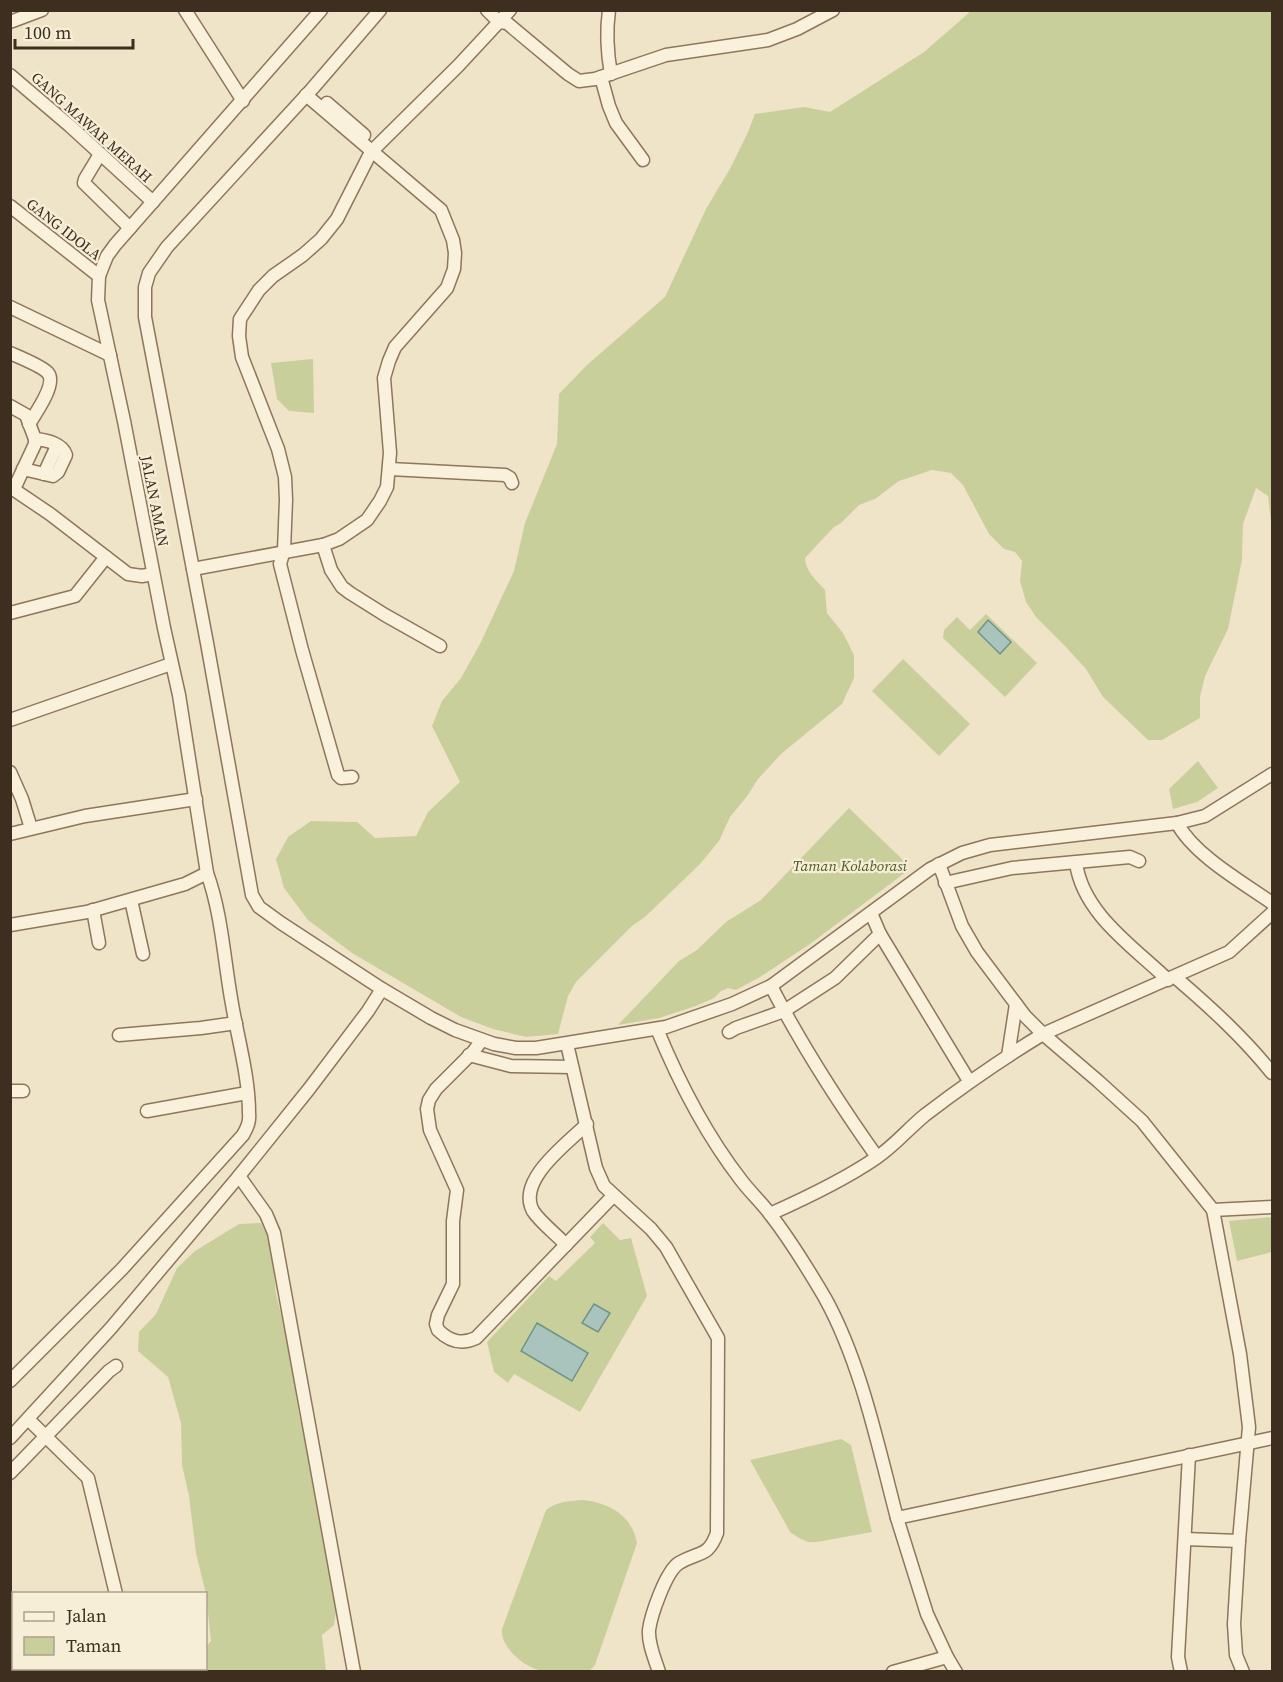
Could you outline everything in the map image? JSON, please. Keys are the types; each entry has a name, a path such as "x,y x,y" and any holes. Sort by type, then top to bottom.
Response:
{"street":[{"path":"10,22 42,10"},
{"path":"185,10 243,101"},
{"name":"JALAN AMAN","path":"10,1381 122,1269 243,1135 249,1124 247,1093 236,1023 213,894 207,873 179,695 98,300 99,276 106,256 321,10"},
{"path":"380,10 309,92 167,247 149,273 145,287 145,317 252,895 259,907 382,989 439,1022 482,1040 516,1048 567,1044 657,1029 732,1004 771,986 926,871 962,853 990,845 1177,823 1205,816 1272,774"},
{"path":"486,10 505,16 579,81 606,75 666,55 768,40 797,29 833,10"},
{"path":"609,10 606,32 609,106 616,123 643,160"},
{"path":"352,777 341,778 338,775 280,564 284,550 285,477 278,449 242,357 239,336 240,319 259,290 273,276 321,240 337,219 376,152 505,16"},
{"name":"GANG MAWAR MERAH","path":"13,81 153,202"},
{"path":"193,569 284,550 323,545 339,539 367,520 387,487 390,469 384,378 388,361 395,347 447,288 454,269 453,240 441,210 309,92"},
{"path":"100,154 84,183 130,228"},
{"name":"GANG IDOLA","path":"10,206 99,276"},
{"path":"10,307 110,355"},
{"path":"10,353 45,371 50,376 50,387 29,424"},
{"path":"10,406 26,415 35,439 35,444 15,480"},
{"path":"15,480 44,474 57,446 46,440 35,439"},
{"path":"390,469 505,474 512,483"},
{"path":"15,480 50,514 128,574 142,576 153,574"},
{"path":"323,545 332,570 342,587 440,646"},
{"path":"10,613 75,596 106,557"},
{"path":"10,720 171,664"},
{"path":"10,772 31,828"},
{"path":"10,834 86,816 196,799"},
{"path":"1177,823 1182,834 1198,850 1272,903"},
{"path":"945,883 1012,868 1130,857 1138,861"},
{"path":"1076,863 1078,876 1090,898 1117,934 1227,1022 1272,1073"},
{"path":"939,864 957,915 972,943 1016,1004 1043,1034 1142,1121 1213,1210 1240,1354 1249,1427 1234,1624 1236,1655 1243,1671"},
{"path":"10,925 73,916 185,884 207,873"},
{"path":"131,900 143,954"},
{"path":"93,910 99,943"},
{"path":"871,913 880,934 969,1081"},
{"path":"770,1214 846,1176 877,1157 969,1081 1043,1034 1229,952 1272,913"},
{"path":"729,1032 784,1011 835,978 880,934"},
{"path":"771,986 820,1074 877,1157"},
{"path":"10,1438 29,1420 111,1328 239,1176 316,1080 382,989"},
{"path":"1008,1056 1016,1004"},
{"path":"119,1035 236,1023"},
{"path":"657,1029 689,1098 740,1179 770,1214 798,1253 826,1301 843,1338 874,1426 897,1518 927,1614 956,1671"},
{"path":"482,1040 436,1089 429,1100 427,1109 430,1130 457,1190 453,1221 453,1284 438,1314 436,1324 438,1330 456,1342 464,1343 476,1338 613,1196"},
{"path":"567,1044 596,1168 604,1186 651,1229 666,1247 718,1338 717,1533 706,1552 678,1564 671,1570 664,1586 649,1631 659,1671"},
{"path":"469,1055 511,1066 572,1067"},
{"path":"147,1111 247,1093"},
{"path":"566,1245 534,1212 530,1192 538,1172 587,1124"},
{"path":"239,1176 266,1214 274,1233 354,1671"},
{"path":"1213,1210 1272,1207"},
{"path":"10,1473 116,1366"},
{"path":"29,1420 88,1478 116,1592"},
{"path":"897,1518 1272,1438"},
{"path":"1181,1671 1178,1658 1189,1455"},
{"path":"1185,1539 1239,1541"},
{"path":"893,1671 947,1657"}],"green space":[{"path":"971,11 1272,11 1272,530 1268,496 1256,488 1243,524 1242,560 1228,629 1205,676 1200,697 1200,718 1162,740 1148,740 1103,697 1086,669 1036,617 1026,602 1020,581 1022,561 1015,552 1004,549 989,534 963,485 951,473 932,470 899,481 875,499 859,505 834,527 805,558 809,571 825,590 827,613 843,633 854,655 854,678 842,704 781,754 758,779 730,817 719,841 699,865 645,917 632,926 576,982 568,996 558,1034 526,1037 493,1029 461,1017 352,953 308,920 284,888 276,859 288,837 311,821 357,822 375,838 416,836 428,812 460,782 432,726 442,701 461,678 480,644 514,571 525,523 557,444 559,394 587,365 665,297 706,209 731,167 755,114 804,107 830,112 924,52"},
{"path":"313,359 314,413 289,411 277,399 271,363"},
{"path":"986,614 1037,663 1005,697 943,638 944,630 957,617 970,630"},
{"path":"903,659 970,724 939,756 872,691"},
{"path":"1198,761 1218,788 1197,802 1173,809 1169,789"},
{"name":"Taman Kolaborasi","path":"849,808 902,859 907,868 906,872 810,944 736,990 728,988 714,998 696,1006 659,1018 618,1025 679,961 697,950 726,922 761,900"},
{"path":"1272,1217 1272,1252 1237,1261 1229,1221"},
{"path":"261,1223 271,1243 276,1294 287,1338 299,1414 337,1604 334,1625 322,1635 326,1671 208,1671 207,1646 211,1641 207,1592 196,1553 189,1496 182,1465 181,1423 168,1377 138,1351 139,1332 156,1314 177,1268 195,1251 239,1224"},
{"path":"603,1223 620,1240 631,1238 647,1296 580,1412 514,1374 508,1383 494,1372 487,1342 549,1276 556,1281 595,1243 590,1237"},
{"path":"841,1439 851,1445 872,1532 808,1542 790,1532 750,1460"},
{"path":"583,1500 602,1504 618,1512 630,1525 637,1543 595,1665 588,1672 548,1672 531,1667 513,1654 503,1639 502,1629 546,1510 559,1503"},
{"path":"12,1666 12,1670 56,1671 11,1671"}],"water":[{"path":"988,620 1011,642 1000,654 978,632"},
{"path":"594,1304 610,1313 598,1332 582,1323"},
{"path":"537,1323 588,1353 572,1381 521,1351"}]}
